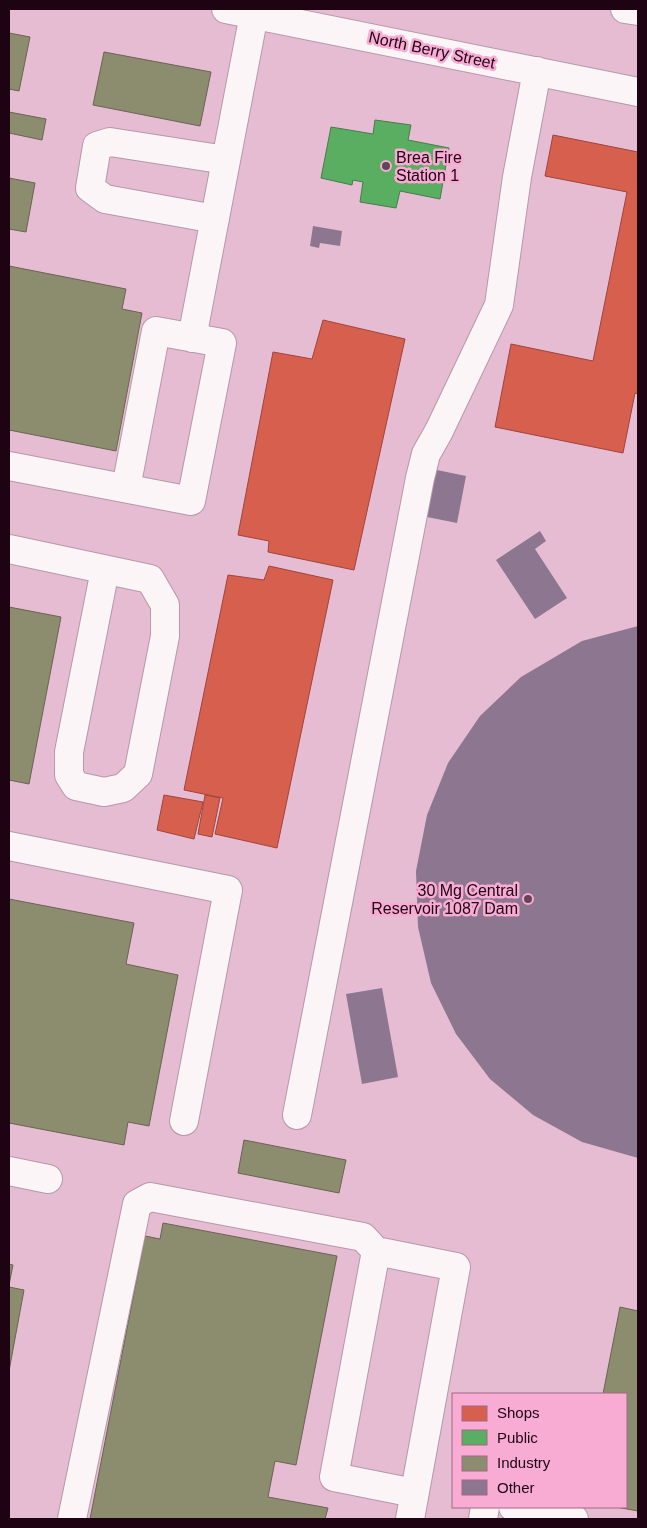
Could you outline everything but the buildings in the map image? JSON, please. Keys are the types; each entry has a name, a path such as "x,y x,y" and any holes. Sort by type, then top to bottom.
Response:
{"street":[{"name":"North Berry Street","path":"226,9 254,12 638,92"},
{"path":"625,9 638,11"},
{"path":"192,338 254,12"},
{"path":"297,1116 420,478 426,454 439,431 499,305 517,178 537,71"},
{"path":"214,219 105,198 90,188 96,146 110,142 226,160"},
{"path":"9,466 191,501 222,343 156,331 126,488"},
{"path":"9,550 150,579 165,605 164,636 138,774 123,788 104,792 76,786 70,775 68,752 105,570"},
{"path":"9,846 228,890 184,1121"},
{"path":"9,1171 48,1179"},
{"path":"72,1519 137,1204 150,1197 363,1237 376,1251 456,1267 412,1506 334,1477 376,1251"},
{"path":"518,1508 574,1519"}],"place":[{"name":"Brea Fire Station 1","path":"386,166"},
{"name":"30 Mg Central Reservoir 1087 Dam","path":"528,899"}]}
